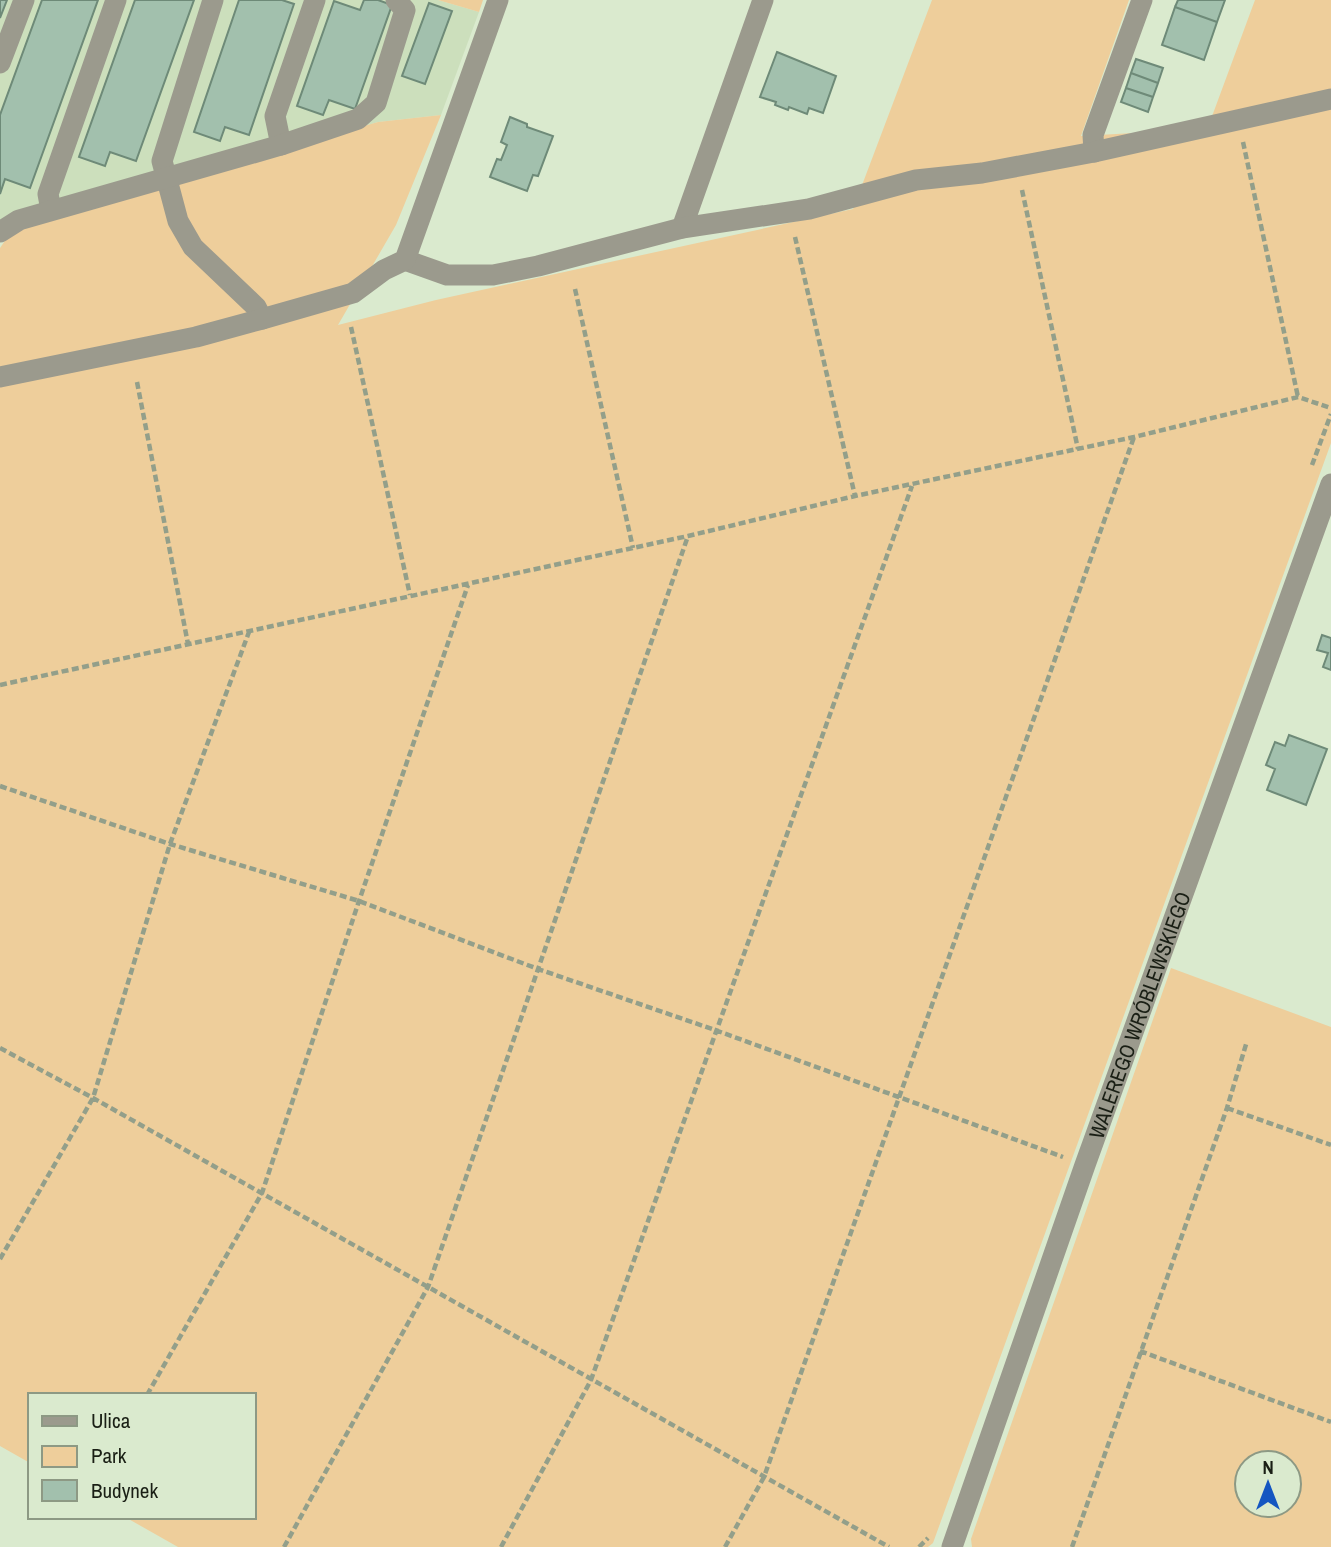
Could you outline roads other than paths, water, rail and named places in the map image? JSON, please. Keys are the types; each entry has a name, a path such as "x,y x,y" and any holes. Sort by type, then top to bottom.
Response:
{"street":[{"path":"0,63 24,0"},
{"path":"51,210 48,194 116,0"},
{"path":"214,0 162,161 178,221 193,247 256,307 262,319"},
{"path":"281,145 275,116 314,0"},
{"path":"0,232 19,220 281,145 358,119 376,103 405,10 396,0"},
{"path":"0,377 196,337 353,293 384,270 405,260 498,0"},
{"path":"682,228 763,0"},
{"path":"1094,152 1093,135 1142,0"},
{"path":"405,260 447,275 493,275 538,266 682,228 809,209 916,180 982,173 1094,152 1331,99"},
{"name":"WALEREGO WRÓBLEWSKIEGO","path":"952,1547 1085,1165 1331,484"}]}
